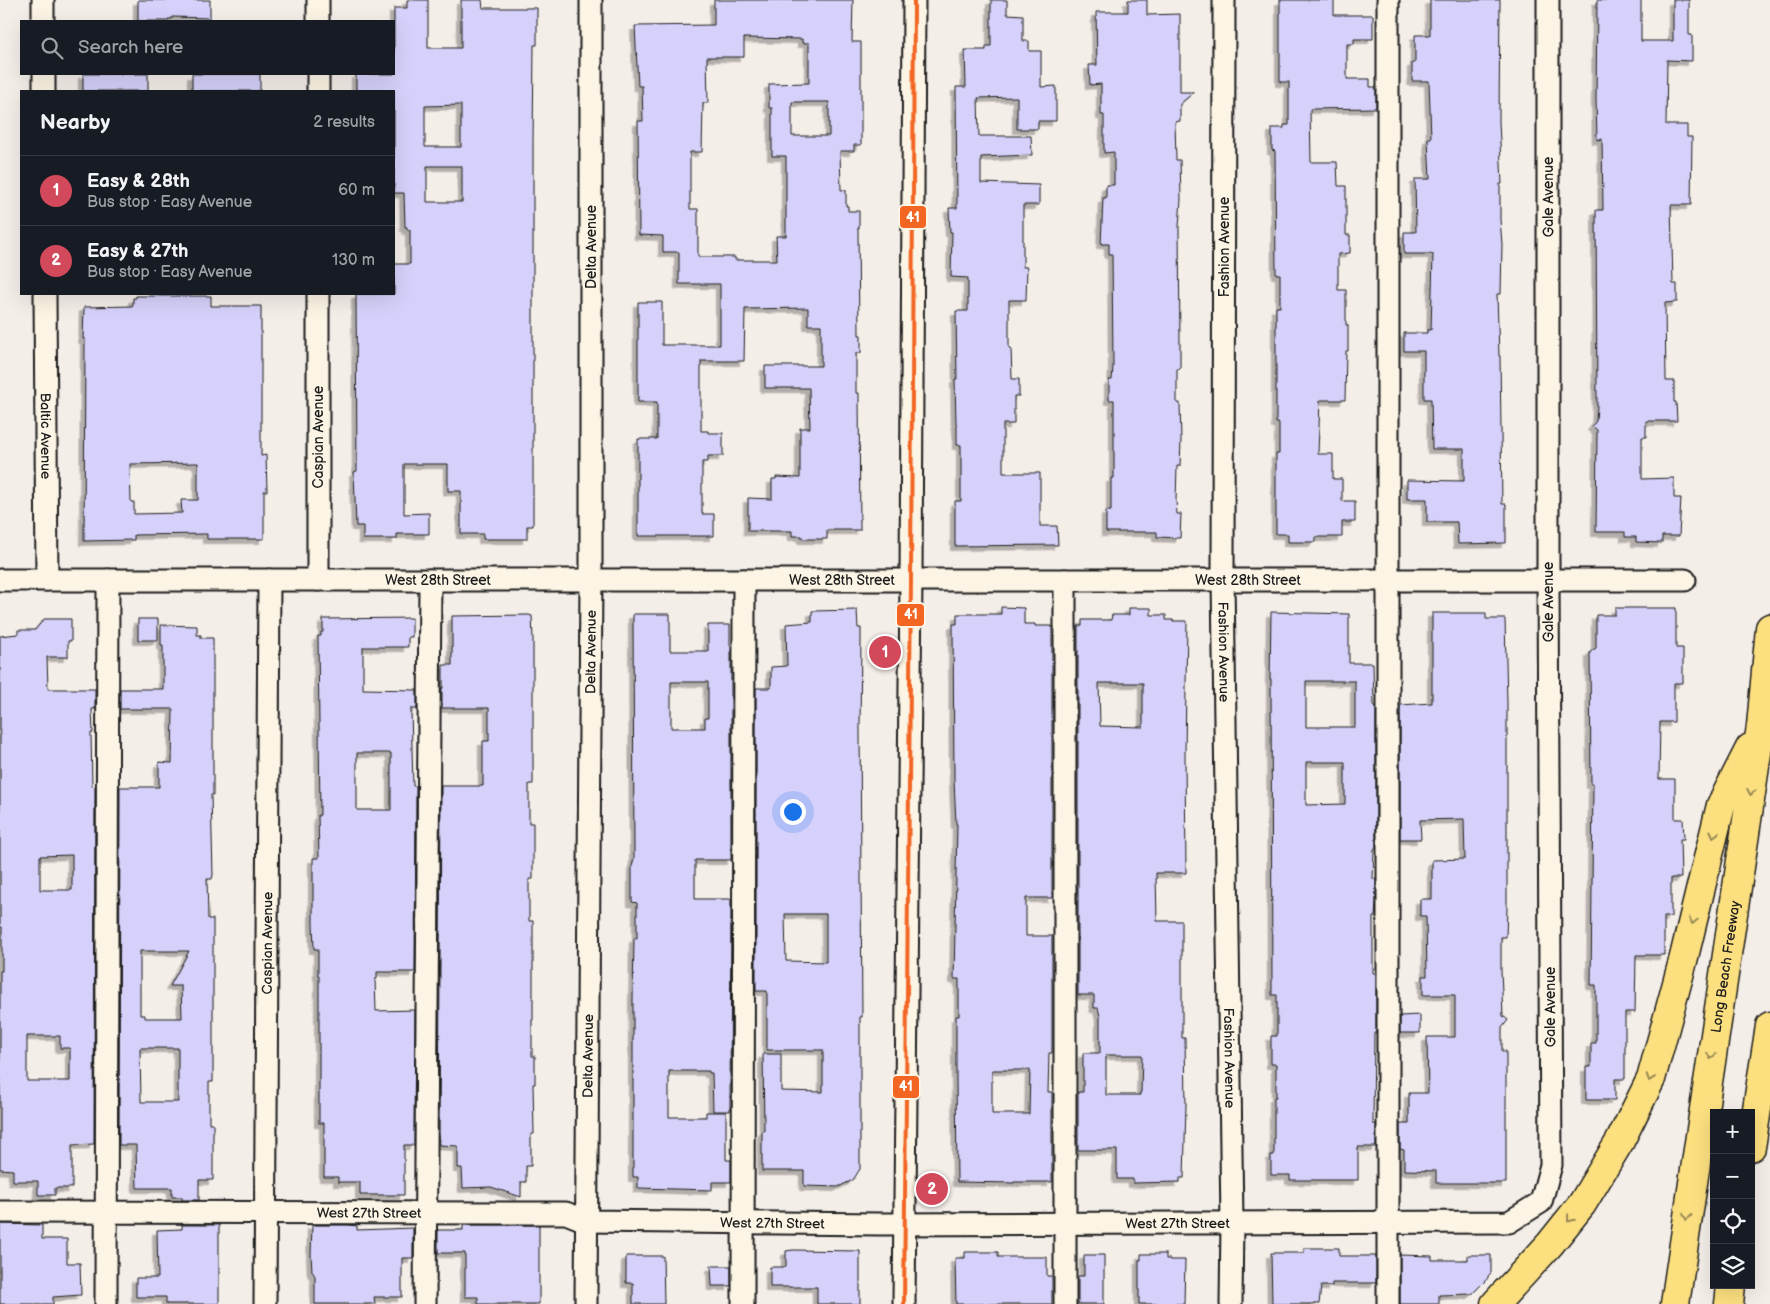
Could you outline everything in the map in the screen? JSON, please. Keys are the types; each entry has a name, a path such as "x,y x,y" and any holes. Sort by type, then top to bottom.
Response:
{"highway":[{"name":"Long Beach Freeway","path":"1675,1304 1761,726 1770,628"},
{"path":"1495,1304 1550,1244 1582,1204 1620,1141 1651,1079 1683,961 1721,805 1761,726"},
{"path":"1755,1122 1770,1026"},
{"path":"1729,1304 1731,1289"}],"street":[{"path":"43,0 43,20"},
{"path":"318,0 318,20"},
{"name":"Delta Avenue","path":"586,1304 591,580 590,0"},
{"path":"904,1304 914,0"},
{"name":"Fashion Avenue","path":"1224,0 1223,580 1232,1222 1231,1304"},
{"path":"1388,0 1388,1304"},
{"name":"Gale Avenue","path":"1541,1202 1551,1165 1548,0"},
{"path":"44,75 44,90"},
{"path":"318,75 318,90"},
{"name":"Baltic Avenue","path":"45,295 47,580"},
{"name":"Caspian Avenue","path":"318,295 318,580"},
{"name":"West 28th Street","path":"0,580 1685,580"},
{"path":"106,1304 108,580"},
{"name":"Caspian Avenue","path":"265,1304 269,580"},
{"path":"425,1304 430,580"},
{"path":"743,1304 744,580"},
{"path":"1064,580 1065,1304"},
{"name":"West 27th Street","path":"0,1212 566,1213 586,1221 743,1223 1509,1222 1541,1202"}],"building":[{"path":"138,0 210,0 210,18 172,17 172,19 168,20 138,20"},
{"path":"407,0 428,0 428,48 461,48 461,0 482,0 483,8 537,8 537,45 534,45 533,144 533,526 527,526 527,539 483,539 483,534 461,534 461,491 448,491 448,464 404,464 404,514 429,513 429,534 397,534 397,539 363,539 363,526 356,526 354,472 357,471 356,295 395,295 395,264 410,264 410,230 407,230 407,227 405,227 404,193 395,193 395,90 356,90 356,75 395,75 394,8 407,8","holes":["461,105 461,147 425,147 425,106","427,166 462,166 462,202 427,202"]},
{"path":"714,0 853,0 852,42 861,42 861,145 854,145 854,151 840,151 841,190 846,190 846,206 848,206 848,211 859,211 859,335 861,335 861,353 856,353 856,393 859,393 860,530 827,530 827,539 802,539 802,536 792,536 792,531 748,531 748,498 772,499 772,479 776,479 776,477 800,478 800,428 810,428 809,388 765,388 765,366 821,366 821,325 808,325 808,308 745,309 744,361 701,361 701,431 723,433 723,456 708,456 708,462 702,462 702,514 714,514 714,536 638,536 638,439 657,439 657,402 638,402 638,302 662,302 662,345 720,345 720,284 679,284 679,252 663,252 663,236 639,235 638,121 643,121 642,86 638,86 635,26 714,25","holes":["744,38 802,39 802,43 809,43 809,83 769,84 769,108 772,108 772,156 786,156 786,236 776,236 777,260 735,260 735,257 698,257 698,209 690,209 690,152 702,152 703,103 708,103 707,57 744,57","792,102 829,102 829,136 792,136"]},
{"path":"991,0 1007,0 1007,14 1023,15 1023,41 1029,41 1029,51 1041,51 1041,87 1056,86 1056,121 1038,121 1038,129 1017,129 1017,97 978,98 979,136 1031,136 1032,155 981,157 981,183 1039,185 1039,205 1023,205 1023,267 1027,267 1026,300 1009,300 1009,348 1011,348 1012,379 1019,379 1019,396 1014,396 1014,424 1003,424 1003,473 1040,473 1040,526 1057,526 1058,545 955,546 955,501 961,501 961,445 957,445 956,424 956,311 968,311 968,278 951,277 952,232 950,232 949,208 957,208 956,87 966,87 965,50 986,50 986,46 991,46"},
{"path":"1128,0 1147,0 1147,15 1180,14 1180,92 1194,92 1180,104 1180,121 1175,122 1176,160 1180,160 1181,199 1179,227 1180,369 1177,369 1177,403 1180,403 1181,440 1180,466 1177,466 1176,501 1177,514 1181,514 1180,538 1157,537 1157,532 1106,532 1106,511 1111,511 1111,478 1114,478 1114,400 1109,400 1109,380 1112,380 1113,366 1112,254 1109,254 1109,244 1101,244 1103,198 1106,198 1106,185 1114,185 1114,152 1104,153 1104,115 1101,115 1101,84 1090,85 1089,65 1097,65 1096,12 1128,12"},
{"path":"1280,0 1334,0 1334,15 1373,15 1373,39 1354,39 1354,44 1347,44 1347,79 1370,79 1370,87 1376,87 1376,108 1310,109 1311,162 1337,162 1338,186 1346,186 1346,235 1350,235 1350,253 1338,254 1338,290 1346,290 1346,325 1348,325 1345,400 1320,400 1318,454 1333,454 1333,479 1342,479 1342,501 1355,501 1355,522 1342,522 1342,537 1315,537 1315,542 1288,542 1288,534 1276,534 1276,454 1279,454 1279,423 1276,423 1276,307 1280,307 1280,274 1276,274 1275,151 1272,150 1272,128 1284,128 1284,125 1289,125 1289,82 1280,82"},
{"path":"1430,0 1500,0 1499,121 1502,244 1501,294 1497,294 1500,356 1502,504 1506,504 1506,543 1458,544 1457,522 1427,522 1427,499 1407,499 1407,480 1464,481 1464,449 1432,449 1431,399 1424,399 1424,351 1404,351 1404,333 1427,333 1427,330 1431,330 1433,254 1404,254 1404,232 1416,232 1415,179 1430,179 1428,138 1431,138 1429,81 1412,81 1412,63 1415,63 1415,35 1430,35"},
{"path":"1597,0 1641,0 1641,41 1673,41 1673,0 1689,0 1689,35 1692,35 1692,61 1667,60 1666,125 1687,125 1687,137 1692,137 1691,205 1671,205 1673,284 1677,284 1677,302 1665,303 1666,381 1674,381 1674,402 1676,402 1677,421 1646,421 1646,437 1642,437 1642,479 1674,478 1674,498 1681,498 1679,536 1662,536 1662,543 1636,542 1636,537 1625,537 1625,532 1596,532 1597,430 1592,426 1596,421 1597,406 1596,210 1603,210 1602,139 1597,140"},
{"path":"83,75 148,75 148,90 83,90"},
{"path":"192,75 260,75 260,90 192,90"},
{"path":"136,296 211,296 211,306 261,306 261,456 266,455 267,491 264,491 264,539 207,539 207,534 134,535 134,540 84,541 84,307 133,306 133,298 136,298","holes":["198,463 198,500 181,500 182,513 134,514 134,502 131,502 130,464"]},
{"path":"1001,607 1024,608 1024,624 1052,626 1052,898 1026,898 1026,936 1052,936 1052,1053 1049,1053 1048,1092 1052,1092 1052,1182 957,1182 956,1016 959,1016 959,979 954,979 957,824 954,780 953,624 957,624 957,614 1001,614","holes":["992,1070 1030,1070 1029,1114 992,1114"]},
{"path":"1129,608 1151,608 1151,615 1166,615 1166,620 1187,621 1186,873 1156,873 1157,921 1182,921 1182,1038 1185,1038 1186,1105 1184,1178 1180,1178 1180,1182 1133,1183 1133,1179 1117,1179 1117,1150 1078,1150 1078,1092 1083,1092 1083,1053 1100,1053 1100,1016 1098,1008 1094,1008 1094,995 1078,995 1078,626 1082,626 1082,620 1111,620 1112,615 1129,615","holes":["1099,683 1143,683 1143,727 1100,726","1106,1055 1142,1055 1140,1095 1106,1095"]},
{"path":"1615,608 1676,608 1676,648 1683,648 1683,683 1674,683 1674,722 1660,722 1659,779 1675,779 1675,819 1683,819 1684,839 1680,839 1681,878 1671,878 1671,917 1664,917 1664,955 1636,955 1635,1012 1625,1012 1625,1079 1615,1079 1615,1100 1586,1100 1586,1067 1591,1067 1591,1043 1596,1043 1596,985 1591,985 1593,784 1591,784 1590,652 1596,648 1596,615 1615,615"},
{"path":"857,610 858,628 861,628 862,1017 860,1017 860,1169 853,1180 838,1187 804,1186 804,1171 762,1171 762,1131 764,1131 763,1054 781,1054 781,1091 823,1092 823,1050 767,1050 767,991 756,991 756,688 771,688 771,667 787,666 786,624 812,622 812,611","holes":["785,914 826,914 826,962 786,961"]},
{"path":"1271,612 1349,614 1349,663 1373,663 1374,706 1376,706 1376,847 1374,849 1373,879 1376,879 1376,902 1375,917 1373,917 1373,973 1376,973 1376,1033 1374,1033 1373,1124 1376,1124 1376,1147 1358,1147 1358,1180 1290,1180 1290,1175 1271,1175 1271,1155 1274,1155 1276,1064 1271,1064 1271,1036 1277,1036 1277,995 1272,995","holes":["1306,681 1355,681 1355,727 1306,727","1306,762 1345,762 1345,804 1306,805"]},
{"path":"1432,613 1486,613 1486,619 1505,619 1507,908 1506,937 1501,937 1501,970 1503,1016 1508,1020 1502,1028 1502,1051 1506,1051 1506,1183 1436,1183 1436,1171 1404,1170 1404,1150 1400,1149 1400,1124 1409,1124 1409,1093 1428,1093 1427,1037 1455,1037 1455,995 1423,995 1423,976 1427,976 1426,916 1420,916 1420,899 1432,899 1432,860 1465,859 1464,819 1420,820 1421,839 1400,839 1400,705 1432,703"},
{"path":"633,614 670,614 670,651 708,651 708,625 730,625 731,860 695,860 695,899 731,899 730,1111 713,1111 712,1073 709,1073 709,1071 669,1071 669,1117 706,1117 706,1112 726,1112 726,1160 731,1160 731,1182 712,1182 712,1190 638,1188 638,1177 633,1177 634,938 637,938 637,903 632,902 632,866 634,859","holes":["671,682 708,682 708,718 705,718 705,728 671,728"]},
{"path":"452,616 532,616 533,639 533,784 529,784 529,823 533,823 533,879 529,879 529,921 533,921 532,1056 535,1056 535,1084 533,1084 534,1134 531,1134 531,1166 526,1166 526,1182 521,1182 521,1197 491,1187 463,1188 462,1168 458,1168 458,1146 439,1145 441,786 483,786 483,741 489,741 489,708 442,708 442,688 443,665 452,665"},
{"path":"412,618 412,637 408,637 408,647 363,647 363,689 417,690 417,709 411,709 413,786 416,786 415,972 377,972 377,979 375,979 376,1011 415,1010 414,1145 404,1145 404,1195 360,1195 360,1182 338,1182 338,1177 324,1177 324,1123 319,1123 318,949 314,949 313,923 313,858 319,858 318,815 320,815 318,636 321,636 321,632 323,632 323,619","holes":["357,753 391,753 391,810 357,810"]},
{"path":"44,619 71,619 71,641 68,641 68,657 47,657 48,689 95,689 95,709 92,709 93,733 91,733 92,786 95,787 94,1144 72,1145 72,1188 55,1188 55,1195 38,1195 38,1181 13,1181 13,1170 0,1169 0,971 2,971 2,927 0,927 0,636 18,634 18,630 35,630","holes":["72,855 72,890 40,890 40,856","27,1036 60,1036 60,1048 70,1048 70,1081 27,1081"]},
{"path":"138,619 158,619 158,640 138,640"},
{"path":"161,625 197,626 197,635 201,635 201,638 213,638 213,795 211,795 213,875 212,879 207,879 208,919 213,919 213,1082 209,1082 209,1123 213,1123 213,1180 199,1180 199,1200 182,1200 182,1197 172,1197 172,1188 137,1188 136,1145 119,1145 120,787 159,787 159,762 172,763 173,709 120,709 120,689 163,689 163,645 161,645","holes":["140,951 189,951 170,986 181,986 182,1018 145,1018 145,1015 140,1015","140,1048 178,1048 178,1102 141,1102"]},
{"path":"1420,1015 1420,1033 1400,1033 1400,1016"},
{"path":"0,1224 42,1225 42,1239 67,1239 67,1263 80,1263 81,1295 53,1297 53,1304 0,1304"},
{"path":"182,1225 219,1225 219,1304 166,1304 166,1297 136,1297 136,1278 158,1278 157,1230 182,1229"},
{"path":"312,1225 357,1226 357,1230 413,1228 413,1258 402,1258 402,1297 374,1297 375,1304 315,1304 315,1276 312,1271 311,1255"},
{"path":"463,1225 539,1225 539,1304 478,1304 478,1297 465,1297 465,1253 438,1253 438,1230 463,1230"},
{"path":"1304,1248 1339,1248 1339,1256 1376,1256 1376,1283 1332,1283 1332,1286 1321,1286 1319,1304 1272,1304 1271,1253 1304,1253"},
{"path":"786,1251 860,1251 860,1304 817,1304 817,1287 770,1287 770,1267 786,1267"},
{"path":"965,1252 998,1252 998,1257 1047,1257 1047,1276 1052,1276 1052,1304 956,1304 955,1258 965,1258"},
{"path":"1141,1254 1166,1254 1166,1259 1185,1260 1184,1304 1139,1304 1139,1260 1141,1260"},
{"path":"1084,1255 1104,1255 1104,1304 1078,1304 1078,1276 1084,1276"},
{"path":"1400,1255 1432,1256 1432,1260 1468,1260 1468,1255 1491,1255 1491,1273 1472,1294 1439,1295 1439,1304 1400,1304"},
{"path":"626,1256 663,1256 664,1304 633,1304 633,1283 626,1283"},
{"path":"711,1266 731,1266 731,1286 712,1286"}],"transit line":[{"name":"41","path":"904,1304 914,0"}],"place":[{"name":"Easy & 28th","path":"885,652"},
{"name":"Easy & 27th","path":"932,1189"}]}
